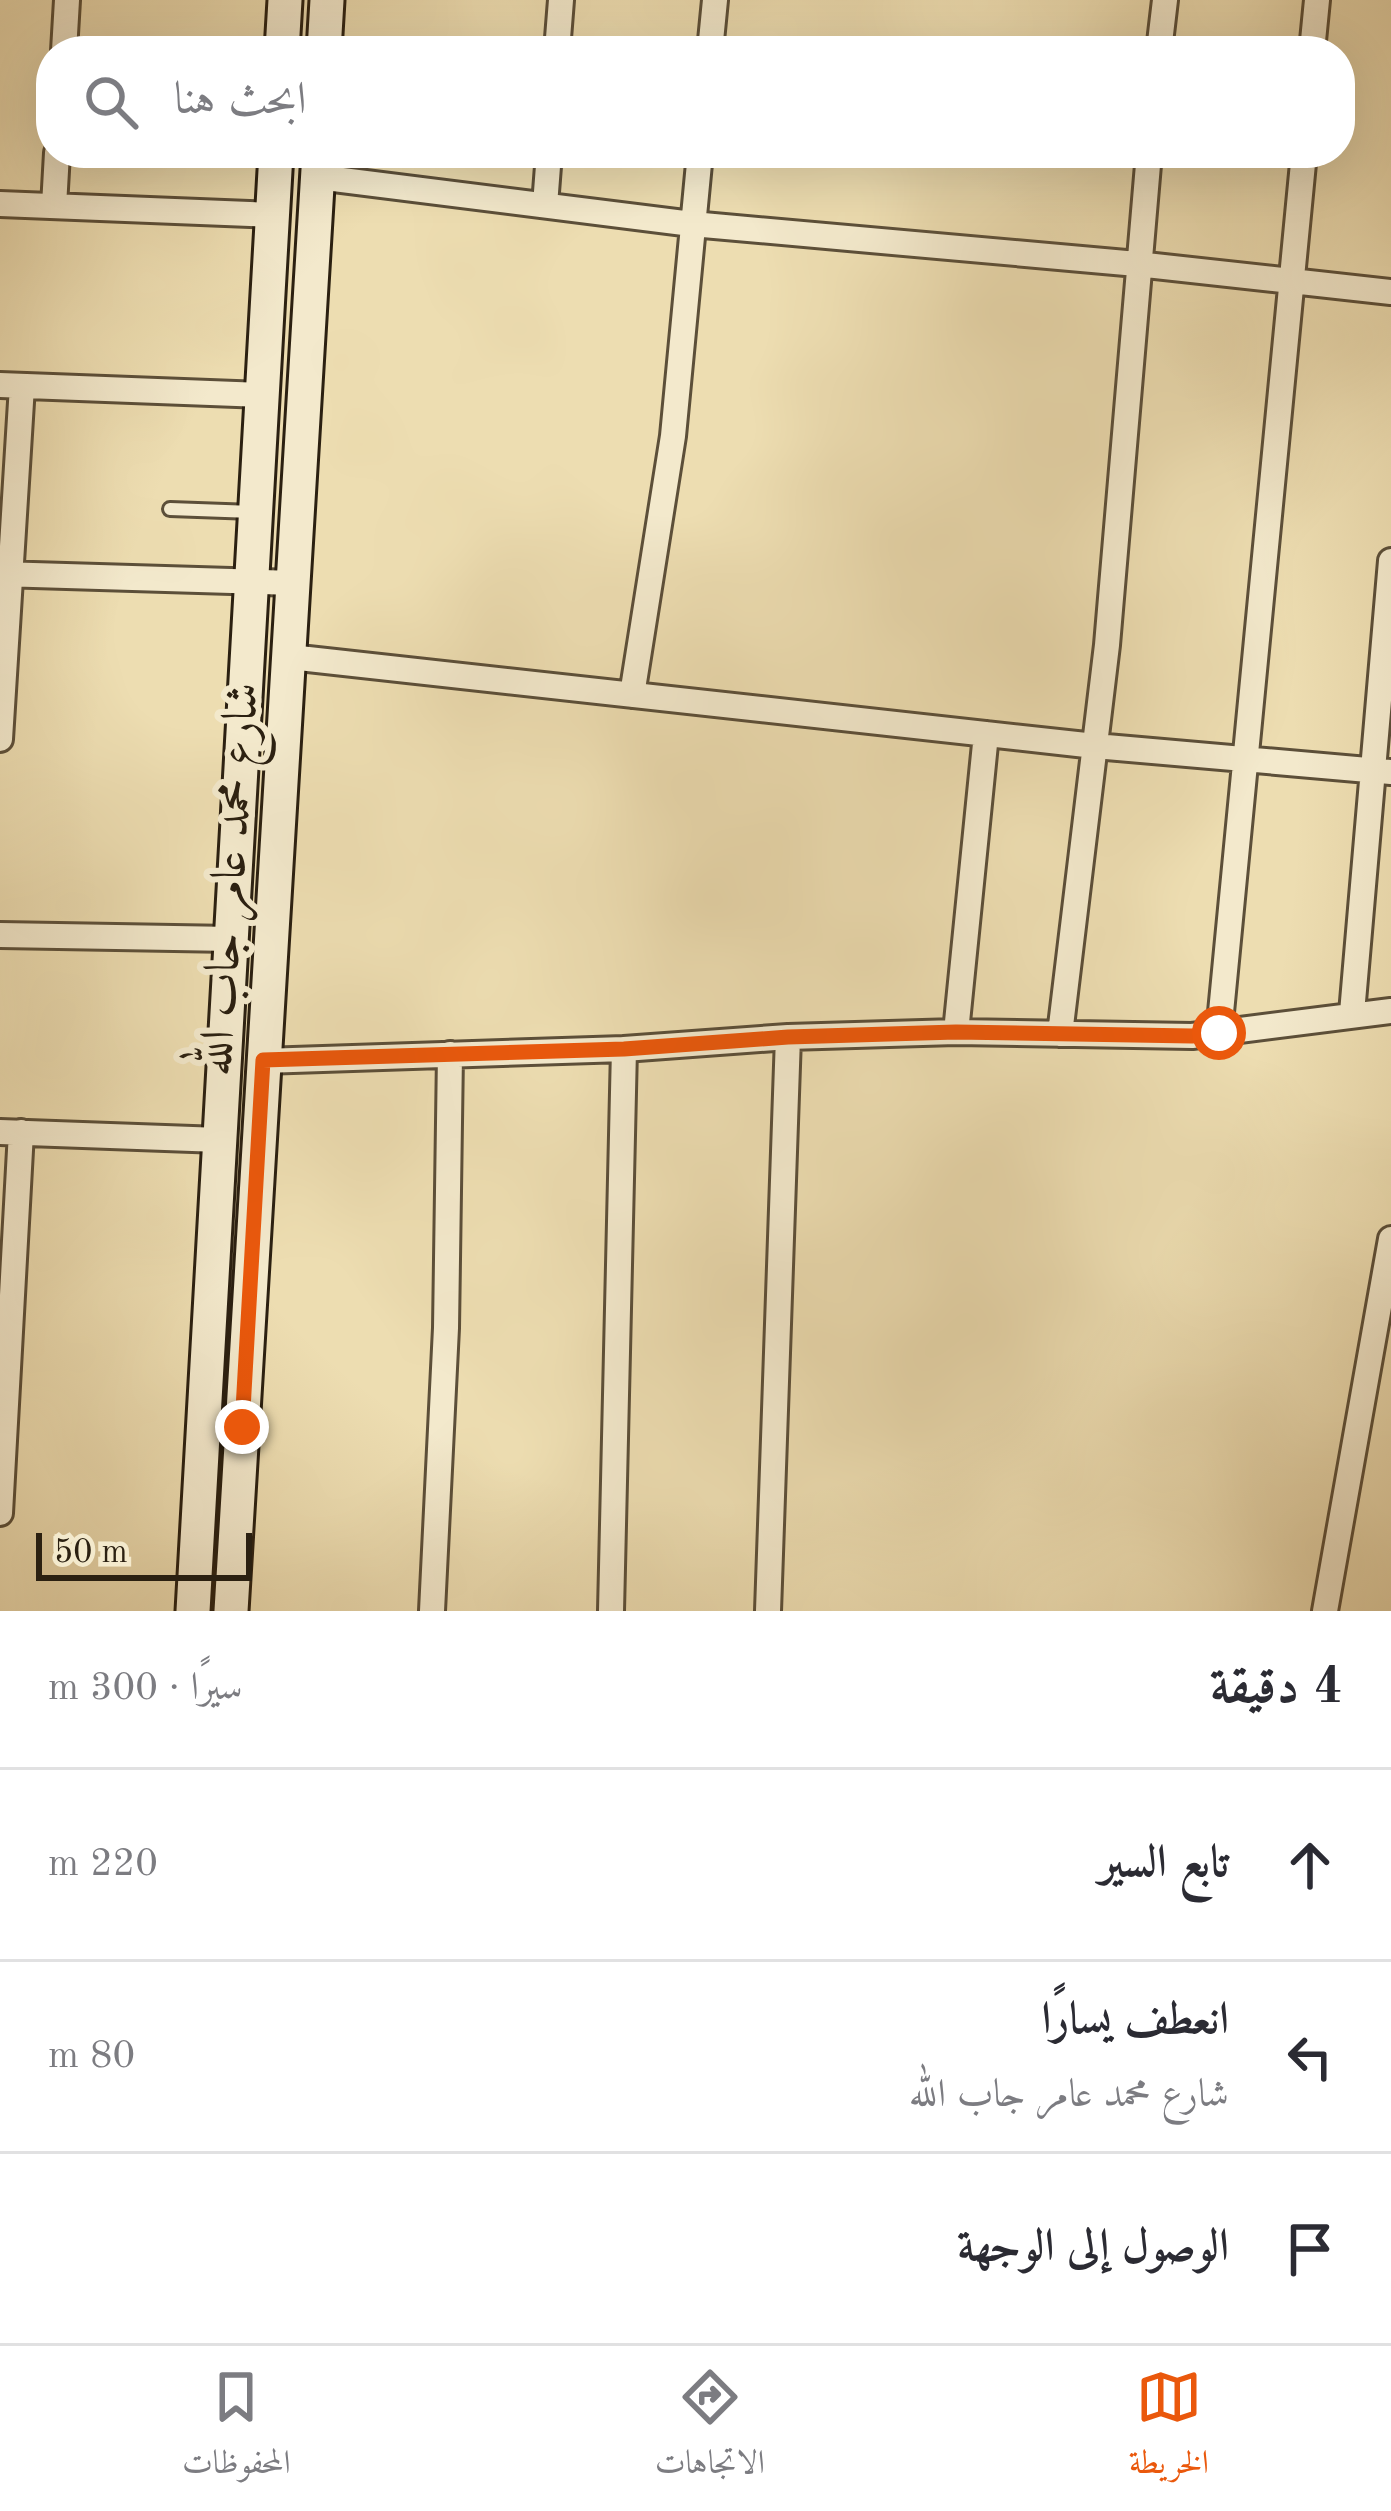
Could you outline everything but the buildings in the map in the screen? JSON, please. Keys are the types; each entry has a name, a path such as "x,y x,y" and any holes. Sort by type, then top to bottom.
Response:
{"street":[{"path":"65,36 67,0"},
{"path":"283,36 285,0"},
{"path":"325,36 327,0"},
{"path":"558,36 561,0"},
{"path":"712,36 716,0"},
{"path":"1161,36 1165,0"},
{"path":"1313,36 1317,0"},
{"path":"54,206 57,168"},
{"name":"شارع محمد عامر جاب الله","path":"194,1611 275,168"},
{"name":"شارع محمد عامر جاب الله","path":"231,1611 319,168"},
{"path":"336,168 545,205 692,224 1391,292"},
{"path":"545,205 548,168"},
{"path":"632,695 673,436 698,168"},
{"path":"1060,1034 1109,622 1147,168"},
{"path":"1219,1033 1303,168"},
{"path":"0,204 273,214"},
{"path":"0,739 11,385 262,395"},
{"path":"1352,1013 1383,771 1391,561"},
{"path":"5,574 294,584"},
{"path":"290,657 1246,762 1383,771"},
{"path":"956,1032 986,734"},
{"path":"0,934 232,939"},
{"path":"263,1060 956,1032 1192,1036 1391,1010"},
{"path":"768,1611 788,1037"},
{"path":"611,1611 624,1049"},
{"path":"432,1611 446,1328 450,1054"},
{"path":"0,1513 10,1132 220,1140"},
{"path":"1325,1611 1391,1239"}],"lane":[{"path":"170,509 256,512"}],"route":[{"path":"242,1427 263,1060 956,1032 1219,1033"}]}
